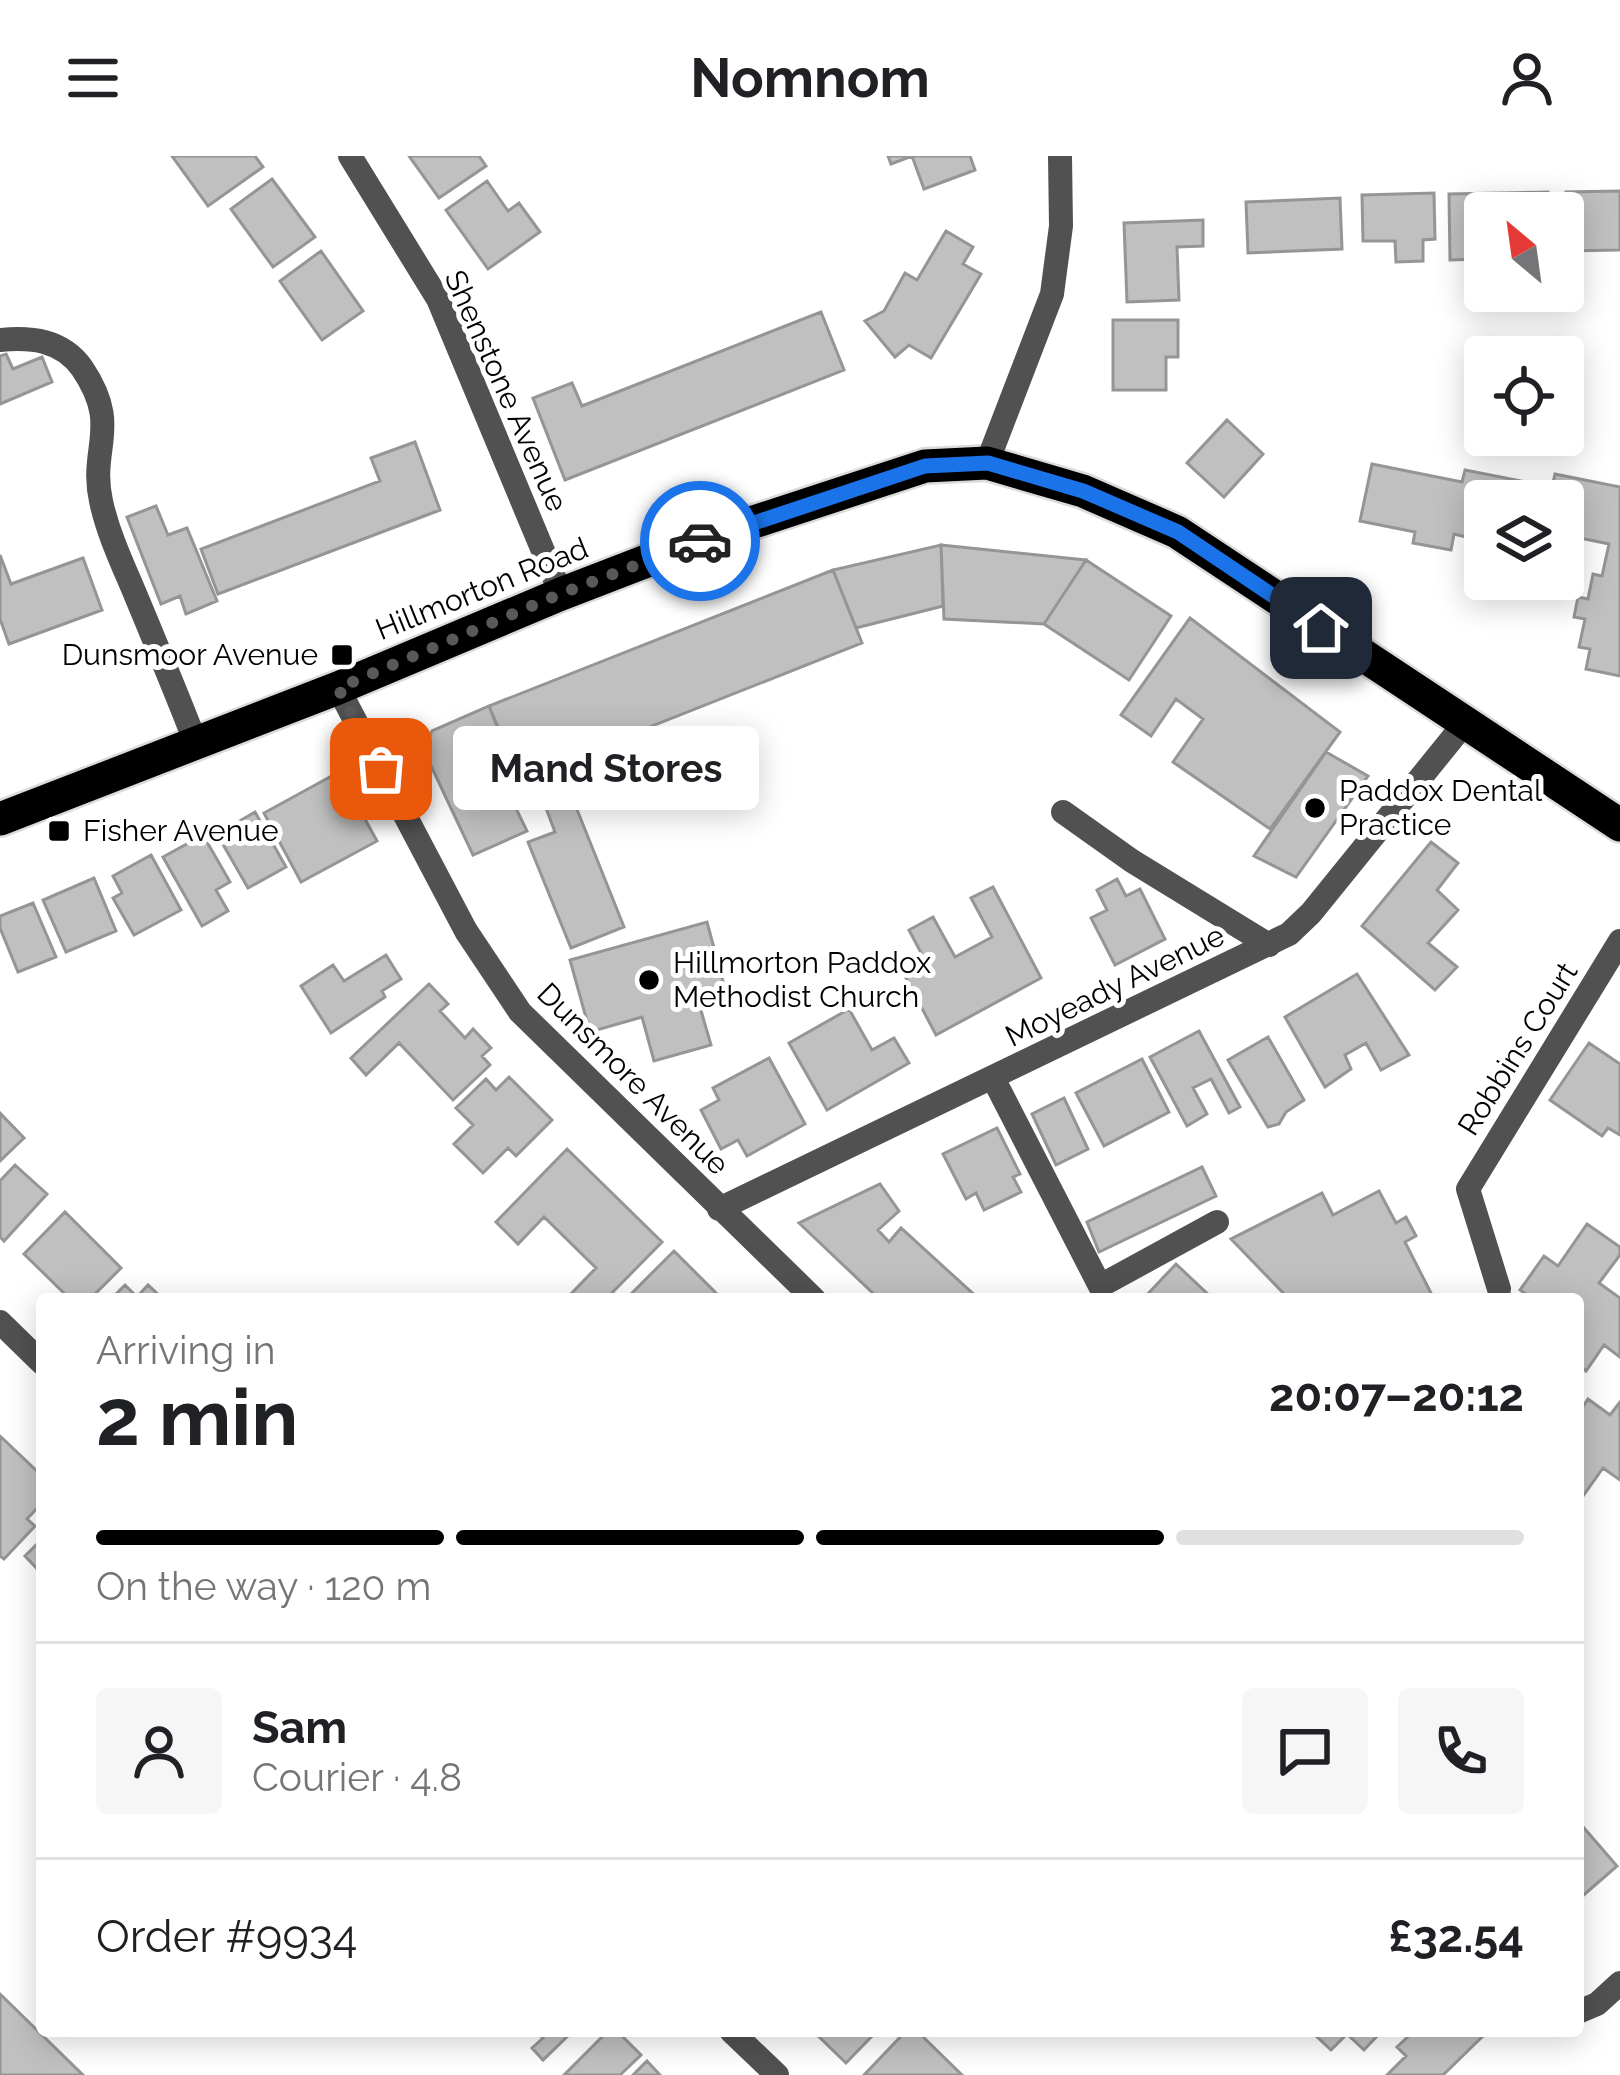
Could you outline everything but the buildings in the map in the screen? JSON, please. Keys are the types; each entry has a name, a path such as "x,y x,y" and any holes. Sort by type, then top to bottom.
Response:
{"highway":[{"name":"Hillmorton Road","path":"0,819 338,688 560,594 850,488 925,466 988,463 1083,491 1178,532 1620,825"}],"street":[{"name":"Shenstone Avenue","path":"350,156 438,299 560,594"},
{"path":"988,463 1052,294 1060,226 1060,156"},
{"path":"0,340 52,343 70,353 99,400 105,428 97,475 108,528 195,741"},
{"name":"Dunsmore Avenue","path":"338,688 466,931 520,1012 808,1293"},
{"name":"Moyeady Avenue","path":"719,1209 1289,934 1464,724"},
{"path":"1063,812 1132,861 1269,944"},
{"name":"Robbins Court","path":"1499,1288 1468,1189 1620,941"},
{"path":"993,1078 1100,1286 1217,1222"},
{"path":"0,1322 36,1357"},
{"path":"1584,2009 1620,1983"},
{"path":"737,2037 776,2075"}],"way so far":[{"path":"381,769 338,688 700,541"}],"place":[{"name":"Dunsmoor Avenue","path":"342,655"},
{"name":"Mand Stores","path":"381,769"},
{"name":"Paddox Dental Practice","path":"1315,808"},
{"name":"Fisher Avenue","path":"59,831"},
{"name":"Hillmorton Paddox Methodist Church","path":"649,980"}],"route":[{"path":"700,541 925,466 988,463 1083,491 1178,532 1321,628"}]}
